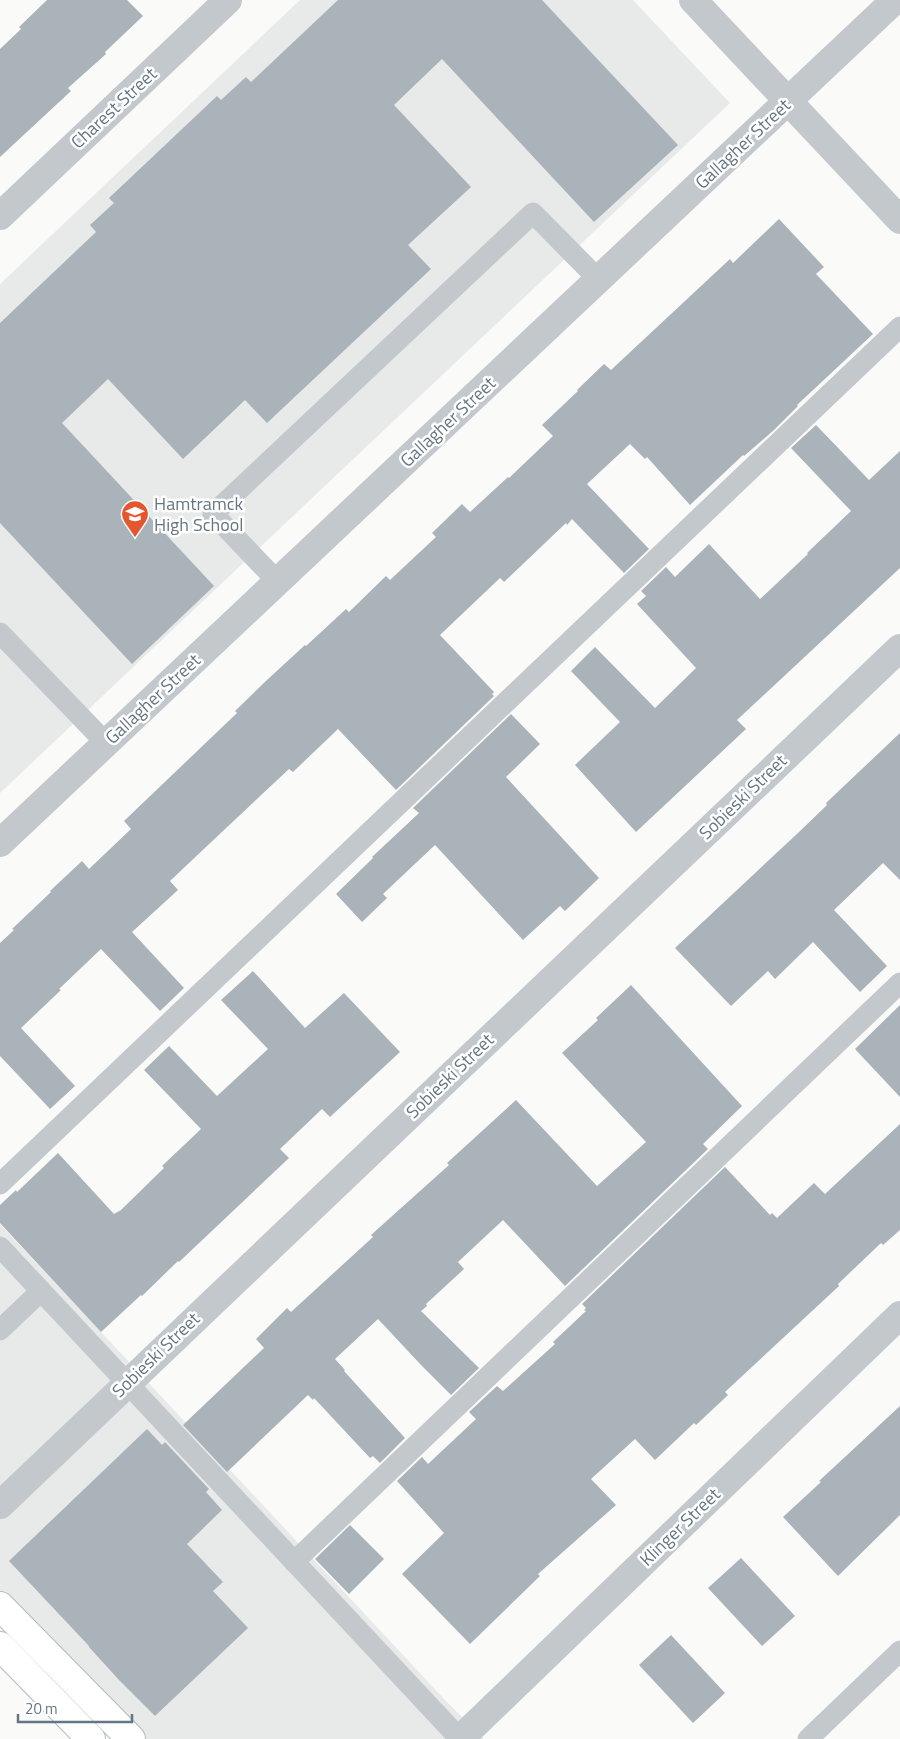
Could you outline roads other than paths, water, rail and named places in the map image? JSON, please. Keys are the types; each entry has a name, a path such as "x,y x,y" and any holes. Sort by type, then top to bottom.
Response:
{"street":[{"name":"Charest Street","path":"0,216 228,0"},
{"path":"693,0 900,220"},
{"name":"Gallagher Street","path":"0,843 895,0"},
{"name":"Sobieski Street","path":"0,1505 900,648"},
{"name":"Klinger Street","path":"460,1739 900,1315"},
{"path":"0,1606 131,1739"},
{"path":"0,1646 90,1739"}],"lane":[{"path":"278,582 212,514 533,213 599,280"},
{"path":"0,1184 900,327"},
{"path":"0,633 106,744"},
{"path":"294,1562 900,983"},
{"path":"0,1247 460,1739"},
{"path":"0,1330 40,1291"},
{"path":"808,1739 900,1652"}],"place":[{"name":"Hamtramck High School","path":"135,538"}]}
